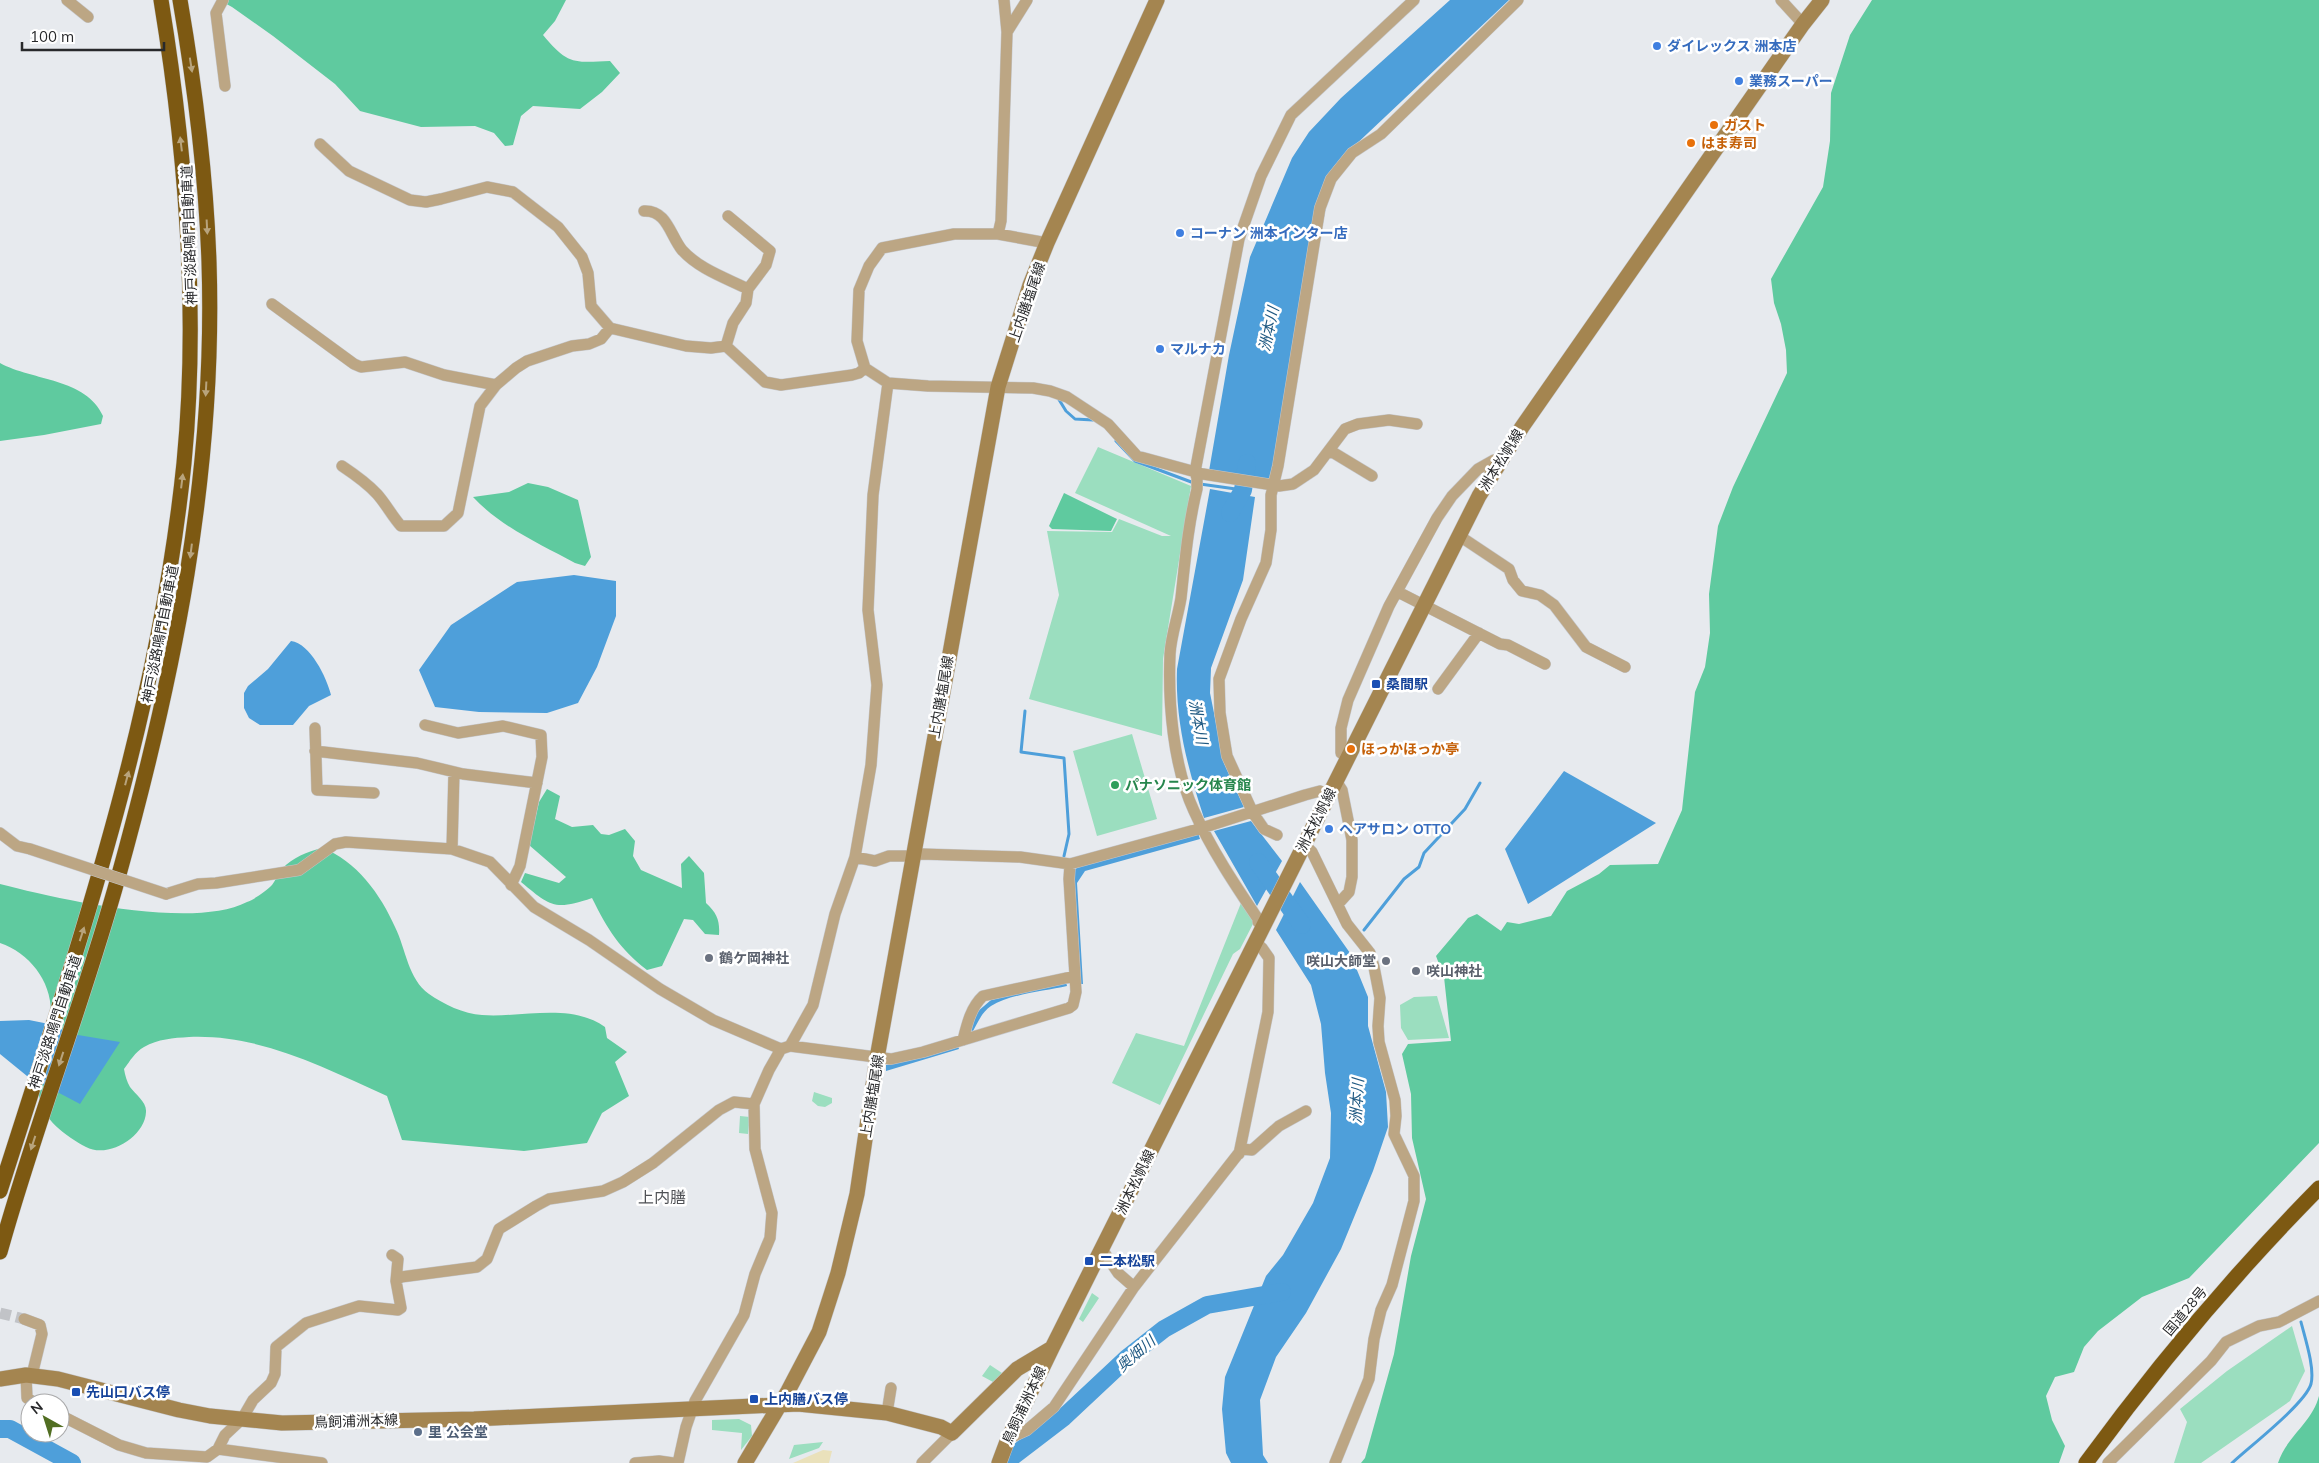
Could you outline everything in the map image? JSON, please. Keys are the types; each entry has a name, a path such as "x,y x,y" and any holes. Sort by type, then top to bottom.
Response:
{"highway":[{"name":"神戸淡路鳴門自動車道","path":"0,1190 100,877 130,768 154,659 172,558 184,461 189,360 189,269 184,168 173,75 161,0"},
{"name":"神戸淡路鳴門自動車道","path":"0,1252 117,882 147,771 169,679 190,561 202,463 208,363 209,264 202,153 193,77 180,0"},
{"name":"国道28号","path":"2086,1463 2192,1327 2242,1269 2319,1188"}],"main road":[{"name":"上内膳塩尾線","path":"777,1407 788,1391 819,1332 838,1273 857,1194 877,1058 998,387 1030,285 1047,243 1157,0"},
{"name":"洲本松帆線","path":"1052,1348 1255,942 1261,922 1302,849 1458,535 1499,463 1803,24 1822,0"},
{"name":"鳥飼浦洲本線","path":"999,1461 1052,1348"},
{"path":"745,1463 777,1407 798,1404 887,1413 940,1427 952,1433 1017,1369 1052,1348"},
{"name":"鳥飼浦洲本線","path":"0,1379 26,1376 67,1381 179,1410 282,1423 474,1419 761,1405 777,1407"}],"street":[{"path":"67,0 88,17"},
{"path":"223,0 216,13 225,86"},
{"path":"998,234 1001,221 1007,32 1004,0"},
{"path":"1007,32 1027,0"},
{"path":"1261,922 1191,805 1175,743 1170,694 1170,652 1180,599 1184,559 1238,239 1261,176 1291,115 1414,0"},
{"path":"1277,835 1264,829 1252,813 1227,756 1220,713 1219,679 1241,619 1266,563 1271,530 1271,485 1317,225 1326,190 1340,166 1352,153 1381,134 1518,0"},
{"path":"1781,0 1803,24"},
{"path":"320,144 349,171 410,200 426,202 487,187 506,190 520,196 558,227 582,257 588,273 591,306 610,328 686,346 711,348 726,346"},
{"path":"644,211 651,211 662,216 684,251 698,262 723,278 748,289"},
{"path":"726,346 733,324 746,303 748,289 766,265 770,250 728,216"},
{"path":"1047,243 998,234 954,234 888,246 877,252 863,277 857,302 857,340 865,368 888,383 1032,388 1050,391 1067,397 1108,424 1137,456 1198,479 1287,486 1314,470 1345,428 1358,424 1388,420 1418,424"},
{"path":"272,304 354,364 361,367 405,362 444,375 496,385"},
{"path":"342,466 363,480 378,495 390,514 401,526 444,526 458,514 480,406 496,385 527,361 572,346 589,344 600,339 610,328"},
{"path":"726,346 765,382 781,385 852,375 859,373 865,368"},
{"path":"678,1463 693,1409 744,1315 756,1274 770,1238 772,1213 754,1149 754,1104 769,1070 813,1004 835,914 855,857 871,765 878,685 868,610 873,496 888,383"},
{"path":"1329,450 1372,476"},
{"path":"1348,756 1341,754 1340,728 1348,700 1389,606 1437,518 1452,496 1478,469 1494,460 1499,463"},
{"path":"1458,535 1509,569 1513,580 1522,591 1540,596 1554,605 1586,647 1625,667"},
{"path":"1398,592 1545,664"},
{"path":"1438,689 1479,633"},
{"path":"425,725 458,733 482,728 508,726 541,735 542,757 537,783 520,866 511,885"},
{"path":"315,728 317,790 374,793"},
{"path":"316,751 417,763 454,772 537,783"},
{"path":"452,849 454,772"},
{"path":"1336,781 1342,790 1352,840 1352,877 1349,892 1338,904"},
{"path":"855,857 875,861 889,856 921,854 1020,856 1070,864 1252,813 1320,791 1328,796"},
{"path":"0,834 17,846 166,894 198,884 299,870 335,844 346,842 452,849 490,862 534,907 589,940 660,989 713,1020 786,1047 892,1059 963,1040 1073,1005 1075,998 1075,976 1069,879 1070,864"},
{"path":"1302,849 1312,852 1347,924 1370,953 1380,998 1379,1042 1395,1100 1394,1134 1414,1176 1414,1202 1392,1285 1381,1310 1374,1339 1369,1379 1335,1463"},
{"path":"1239,1154 1268,1012 1269,958 1255,942"},
{"path":"963,1040 971,1013 983,996 1075,976"},
{"path":"396,1281 401,1277 477,1267 487,1259 499,1229 548,1199 603,1191 623,1182 653,1163 719,1110 734,1102 754,1104"},
{"path":"1008,1439 1026,1430 1054,1406 1134,1287 1242,1149 1252,1150 1279,1126 1306,1111"},
{"path":"1102,1249 1118,1273 1134,1287"},
{"path":"70,1420 120,1445 146,1453 207,1457 218,1449 224,1435 242,1419 250,1403 268,1387 273,1379 276,1366 275,1350 280,1342 306,1323 359,1306 398,1310 401,1308 396,1281 398,1259 392,1255"},
{"path":"2108,1463 2211,1362 2226,1342 2259,1326 2279,1322 2319,1301"},
{"path":"24,1319 40,1325 42,1334 26,1376 27,1393"},
{"path":"0,1372 12,1370 26,1376"},
{"path":"887,1413 891,1388"},
{"path":"922,1463 952,1433"},
{"path":"218,1449 322,1463"},
{"path":"635,1463 660,1461 673,1463"}],"green space":[{"path":"219,0 566,0 555,21 543,35 558,52 572,60 587,62 610,61 620,73 602,92 580,109 533,106 521,116 513,145 505,146 494,133 475,126 421,127 360,111 335,84 273,36"},
{"path":"1872,0 2319,0 2319,1143 2189,1278 2142,1297 2098,1331 2084,1347 2074,1372 2055,1377 2046,1396 2052,1420 2065,1446 2059,1463 1361,1463 1365,1458 1394,1354 1411,1256 1426,1199 1412,1138 1411,1094 1402,1054 1408,1044 1451,1041 1444,977 1436,956 1468,918 1477,914 1501,931 1507,922 1519,924 1551,916 1567,891 1599,874 1610,865 1658,864 1682,810 1695,692 1705,667 1710,633 1709,594 1718,526 1733,487 1787,373 1786,350 1781,324 1774,303 1771,279 1823,187 1830,141 1831,93 1850,35"},
{"path":"0,363 13,369 72,387 84,394 95,404 103,416 101,424 0,441"},
{"path":"1098,447 1191,486 1163,659 1162,736 1029,699 1059,595 1047,531 1112,532 1119,519 1162,536 1171,536 1075,493"},
{"path":"528,483 548,487 578,500 591,557 585,566 575,563 508,526 473,497 509,492"},
{"path":"1064,493 1117,519 1111,531 1052,529 1049,526"},
{"name":"パナソニック体育館","path":"1132,734 1157,819 1097,836 1073,751"},
{"path":"547,789 560,796 555,819 572,827 593,825 601,834 609,835 625,829 635,841 633,856 641,870 682,888 681,864 689,856 704,873 706,903 713,910 717,918 719,935 705,934 693,920 684,919 662,966 647,970 615,938 592,898 569,904 553,904 521,882 525,873 559,883 566,877 529,845 539,802"},
{"path":"322,848 346,861 375,891 395,927 416,980 422,988 435,998 468,1013 497,1015 561,1013 591,1019 605,1027 607,1038 627,1052 615,1062 629,1096 602,1113 587,1143 524,1151 402,1140 387,1096 291,1055 241,1041 215,1037 166,1039 149,1044 135,1054 124,1071 132,1090 145,1105 146,1112 139,1130 124,1143 114,1148 95,1150 71,1138 50,1120 41,1104 38,1088 50,1025 50,1000 43,979 29,961 11,948 0,943 0,884 89,904 125,909 160,913 194,913 223,910 257,897 272,885 281,871 291,861 306,853"},
{"path":"1241,903 1254,922 1240,949 1233,954 1160,1105 1112,1083 1136,1033 1184,1046"},
{"path":"1437,996 1449,1038 1408,1040 1401,1028 1400,1005 1414,997"},
{"path":"814,1092 832,1098 832,1103 825,1107 818,1106 812,1101"},
{"path":"740,1116 750,1117 748,1134 739,1133"},
{"path":"1092,1293 1099,1298 1083,1322 1079,1319"},
{"path":"2292,1326 2305,1371 2290,1401 2201,1463 2174,1463 2187,1422 2180,1409 2227,1371"},
{"path":"990,1365 1002,1373 993,1382 982,1376"},
{"path":"2319,1396 2319,1463 2278,1463 2287,1445 2316,1406"},
{"path":"739,1419 751,1425 752,1436 741,1450 742,1433 712,1430 712,1420"},
{"path":"823,1442 819,1448 789,1459 794,1445"}],"sand":[{"path":"823,1450 832,1451 829,1463 793,1463"}],"water":[{"path":"1450,0 1509,0 1350,150 1333,172 1271,481 1209,471 1229,355 1250,257 1292,158 1309,132 1341,98"},
{"path":"1210,489 1255,497 1243,580 1211,668 1210,693 1224,763 1244,807 1204,818 1180,726 1177,669"},
{"path":"574,575 616,581 616,616 597,667 578,703 547,713 479,712 435,707 419,670 451,625 517,582"},
{"path":"291,641 305,648 317,662 331,695 309,706 293,725 260,725 249,718 244,708 244,693 248,686 268,669"},
{"path":"1564,771 1656,823 1528,904 1505,849"},
{"path":"1251,821 1282,861 1257,906 1214,831"},
{"path":"1198,833 1200,839 1085,871 1077,883 1083,984 1078,984 1071,879 1074,870 1081,865"},
{"path":"1300,882 1350,953 1368,997 1368,1026 1386,1092 1388,1127 1373,1171 1341,1249 1306,1313 1276,1357 1260,1400 1263,1455 1268,1463 1231,1463 1226,1453 1222,1409 1225,1377 1266,1276 1283,1255 1313,1203 1330,1158 1331,1113 1321,1024 1311,985 1276,930"},
{"path":"1066,982 1067,986 999,1002 985,1011 973,1031 969,1030 977,1012 991,1000"},
{"path":"29,1020 44,1023 78,1035 120,1042 80,1104 27,1076 0,1054 0,1021"},
{"path":"958,1046 959,1049 886,1071 886,1065 916,1059"}],"waterway":[{"path":"1058,398 1066,411 1075,419 1093,420"},
{"path":"1116,441 1135,461 1194,483"},
{"name":"洲本川","path":"1230,513 1243,490 1247,463"},
{"path":"1200,484 1243,490"},
{"path":"1025,711 1021,752 1064,758 1069,834 1064,856"},
{"path":"1364,930 1404,879 1419,867 1424,853 1465,809 1480,783"},
{"name":"洲本川","path":"1258,862 1302,925"},
{"name":"奥畑川","path":"1004,1463 1064,1417 1127,1358 1164,1329 1207,1305 1282,1292"},
{"path":"2232,1463 2288,1414 2299,1403 2311,1384 2311,1362 2301,1322"},
{"name":"奥畑川","path":"0,1429 10,1429 72,1463"}],"tunnel":[{"path":"0,1313 24,1319"}],"place":[{"name":"ダイレックス 洲本店","path":"1657,46"},
{"name":"業務スーパー","path":"1739,81"},
{"name":"ガスト","path":"1714,125"},
{"name":"はま寿司","path":"1691,143"},
{"name":"コーナン 洲本インター店","path":"1180,233"},
{"name":"マルナカ","path":"1160,349"},
{"name":"桑間駅","path":"1376,684"},
{"name":"ほっかほっか亭","path":"1351,749"},
{"name":"パナソニック体育館","path":"1115,785"},
{"name":"ヘアサロン OTTO","path":"1329,829"},
{"name":"鶴ケ岡神社","path":"709,958"},
{"name":"咲山大師堂","path":"1386,961"},
{"name":"咲山神社","path":"1416,971"},
{"name":"二本松駅","path":"1089,1261"},
{"name":"先山口バス停","path":"76,1392"},
{"name":"上内膳バス停","path":"754,1399"},
{"name":"里 公会堂","path":"418,1432"}],"district":[{"name":"上内膳","path":"662,1197"}]}
